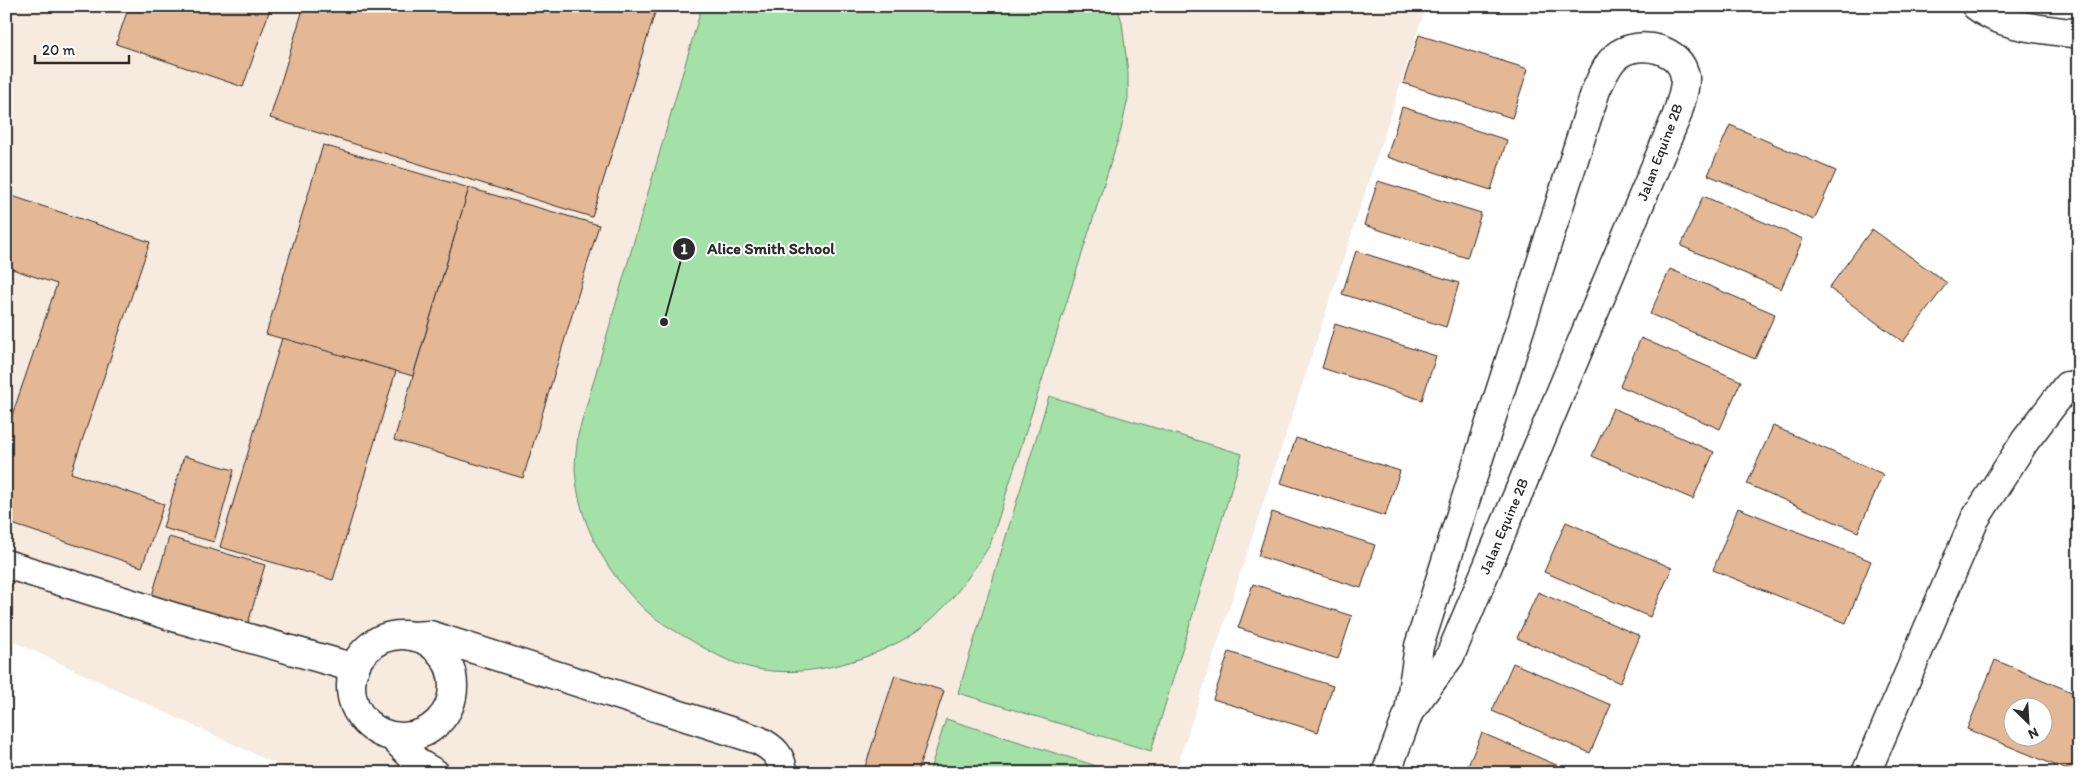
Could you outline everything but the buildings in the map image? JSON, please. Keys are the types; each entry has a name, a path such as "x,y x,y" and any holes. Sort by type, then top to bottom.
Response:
{"street":[{"path":"1976,6 1986,14 2011,23 2079,34"},
{"name":"Jalan Equine 2B","path":"1386,773 1409,712 1419,646 1596,90 1608,65 1617,55 1632,47 1653,47 1673,57 1682,68 1685,78 1678,115 1450,656 1409,712"},
{"path":"1866,773 1975,519 2025,441 2067,386 2079,386"},
{"path":"6,564 177,618 355,668"},
{"path":"412,636 431,643 445,658 453,676 453,696 446,714 432,729 413,737 393,737 374,729 360,716 352,697 352,677 355,668 360,658 374,644 392,636 430,635 758,740 771,747 780,756 783,773"},
{"path":"393,737 418,764 435,773"}],"shaded area":[{"path":"6,6 1426,6 1175,773 295,773 6,638"}],"green space":[{"path":"702,6 1117,6 1122,22 1128,73 1128,98 1121,130 990,545 960,588 938,614 925,625 911,635 878,652 860,659 822,668 782,672 745,666 715,654 655,618 625,589 603,558 587,524 577,488 575,469 578,435"},
{"path":"1049,396 1242,454 1151,751 958,693"},
{"path":"946,719 1119,773 929,773"}],"place":[{"name":"Alice Smith School","path":"664,322"}]}
